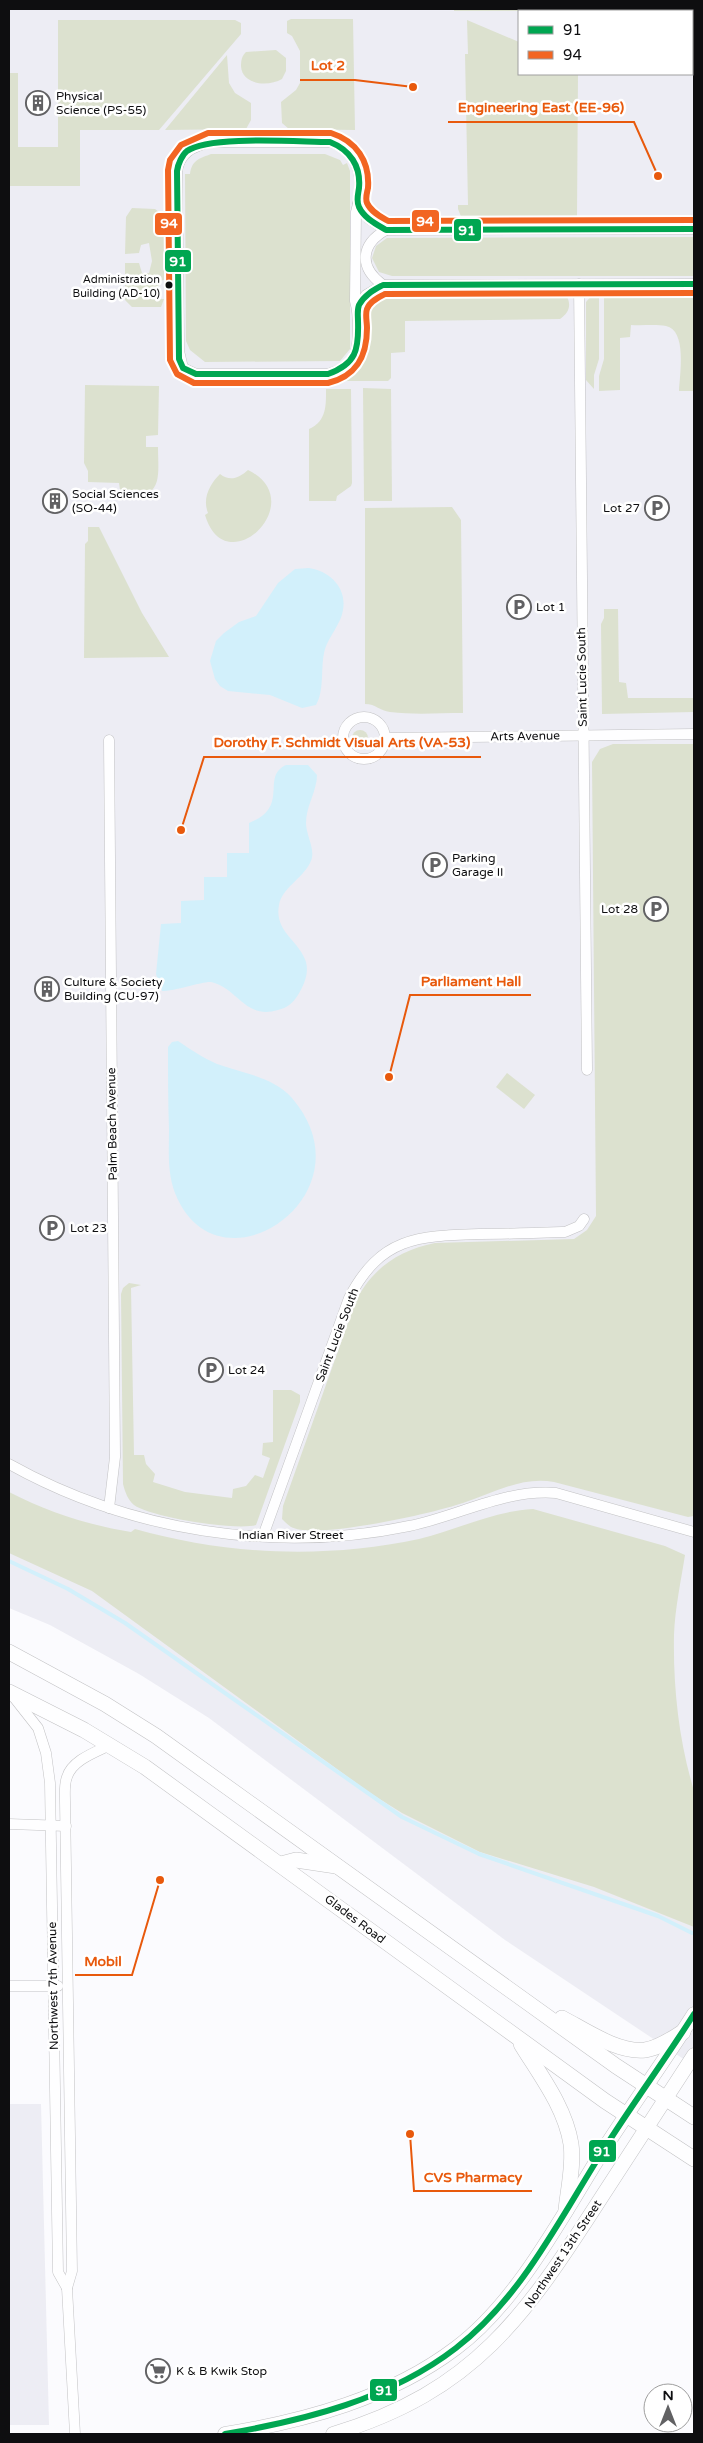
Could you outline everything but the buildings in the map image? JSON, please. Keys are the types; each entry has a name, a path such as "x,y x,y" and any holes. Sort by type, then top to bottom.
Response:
{"main road":[{"path":"9,1652 105,1704 156,1736 520,1997 694,2117"},
{"name":"Glades Road","path":"9,1693 51,1712 145,1767 626,2115 694,2159"},
{"path":"281,1864 296,1860 340,1867"},
{"path":"520,1997 612,2044 628,2049 650,2049 683,2032"},
{"path":"516,2036 559,2106 567,2127 571,2145 566,2210"}],"street":[{"path":"210,142 330,142 347,150 354,158 359,173 358,203 356,212 355,291 358,309 358,347 350,364 328,374 196,374 183,368 178,351 177,171 178,164 187,151 210,142"},
{"path":"358,203 368,219 386,230"},
{"path":"383,284 374,278 366,256 367,248 374,237 386,230 694,229"},
{"path":"358,309 366,295 383,284 694,284"},
{"name":"Saint Lucie South","path":"579,284 587,1070"},
{"path":"362,717 379,722 386,738 380,753 365,760 352,756 347,752 342,739 343,733 350,722 362,717"},
{"name":"Arts Avenue","path":"386,738 694,734"},
{"name":"Palm Beach Avenue","path":"109,740 114,1457 109,1508"},
{"name":"Saint Lucie South","path":"263,1536 349,1298 362,1274 370,1265 399,1244 423,1237 565,1232 579,1226 584,1220"},
{"name":"Indian River Street","path":"9,1464 61,1490 109,1508 202,1532 316,1537 365,1533 410,1526 508,1496 538,1491 556,1493 694,1532"},
{"name":"Northwest 7th Avenue","path":"9,1693 38,1728 43,1740 50,1783 58,2272 68,2288"},
{"name":"Northwest 7th Avenue","path":"75,2434 68,2288 72,2271 66,1777 73,1767 88,1756 110,1745"},
{"path":"9,1824 66,1826"},
{"path":"9,1986 68,1985"},
{"name":"Northwest 13th Street","path":"225,2434 329,2411 398,2383 439,2361 476,2332 506,2300 694,2014"},
{"name":"Northwest 13th Street","path":"334,2434 421,2399 474,2362 492,2345 538,2293 694,2055"}],"shaded area":[{"path":"9,9 694,9 694,2066 505,1940 209,1718 139,1674 50,1625 9,1608"},
{"path":"9,2104 41,2104 49,2425 9,2425"}],"green space":[{"path":"454,9 600,9 600,10 454,11"},
{"path":"291,19 353,19 355,130 289,129 282,123 281,102 296,90 300,83 300,51 292,36 287,33 287,21"},
{"path":"58,20 235,20 241,23 241,34 159,130 80,130 80,186 9,186 9,73 18,73 18,147 58,147"},
{"path":"467,20 518,42 518,75 578,75 577,216 573,219 462,219 458,205 468,205 465,54 468,54"},
{"path":"276,50 286,58 286,71 282,79 270,83 257,83 251,81 242,72 242,58 246,52"},
{"path":"227,55 229,83 235,93 251,103 251,120 246,129 165,130"},
{"path":"211,154 325,154 340,160 343,165 347,163 350,171 350,349 340,361 205,362 190,350 186,341 185,174 190,174 193,165 200,158"},
{"path":"132,208 155,209 164,216 164,280 159,281 159,299 164,299 161,307 132,307 125,300 125,263 139,263 142,273 149,273 152,261 149,243 141,245 139,253 125,254 126,217"},
{"path":"694,237 694,276 392,276 379,272 372,258 376,246 387,238"},
{"path":"557,292 566,295 569,302 566,314 560,319 405,321 405,352 391,353 391,378 388,381 333,381 350,374 360,365 364,353 368,314 372,303 382,293"},
{"path":"595,292 599,292 599,359 594,375 594,389 586,380 586,302"},
{"path":"604,292 694,292 694,391 679,391 681,354 680,344 673,329 662,325 631,325 630,337 620,338 620,390 599,391 599,376 604,359"},
{"path":"85,385 159,386 158,435 146,436 146,447 158,447 157,482 149,493 130,499 120,490 119,483 88,482 88,471 84,463"},
{"path":"363,388 391,389 392,501 364,501"},
{"path":"326,389 351,389 352,483 351,486 337,496 336,501 309,501 309,429 315,426 322,417 325,407"},
{"path":"248,470 265,484 271,500 268,516 258,530 245,540 230,542 216,534 205,515 208,513 206,502 208,492 220,474 227,478 234,478"},
{"path":"452,507 461,520 463,713 399,713 365,704 365,508"},
{"path":"88,527 99,527 142,613 169,657 84,658 85,544 88,541"},
{"path":"604,609 618,609 619,682 626,683 628,698 694,698 694,712 602,714 601,624 604,618"},
{"path":"357,730 363,730 368,735 366,744 357,746 352,741 352,735"},
{"path":"613,744 694,744 694,1516 688,1517 554,1482 530,1481 508,1486 463,1503 376,1524 324,1530 304,1530 291,1527 282,1519 283,1506 355,1303 369,1280 398,1256 422,1246 435,1243 574,1239 587,1230 596,1216 592,762 600,749"},
{"path":"507,1073 535,1095 524,1109 496,1087"},
{"path":"129,1283 141,1285 131,1288 134,1455 144,1455 146,1464 155,1474 153,1482 185,1492 232,1498 233,1489 246,1486 255,1475 263,1478 270,1458 262,1455 263,1443 273,1442 273,1390 291,1390 300,1395 300,1402 256,1525 231,1526 174,1518 143,1510 134,1505 127,1496 123,1484 121,1294 123,1288"},
{"path":"9,1492 53,1512 99,1526 131,1532 135,1529 170,1538 241,1549 276,1551 348,1550 419,1539 504,1513 533,1509 665,1546 685,1555 676,1615 674,1655 678,1714 684,1753 694,1791 694,1927 594,1887 480,1852 402,1813 370,1793 92,1591 9,1553"}],"water":[{"path":"309,568 330,577 340,588 344,602 340,620 325,649 319,699 316,705 302,708 270,695 228,691 220,686 215,679 210,661 216,641 239,622 256,616 278,583 295,569"},
{"path":"286,765 308,765 317,775 317,781 306,817 312,858 306,869 284,894 279,905 278,914 284,929 303,954 306,962 306,975 300,991 287,1006 267,1012 257,1011 249,1007 228,990 211,982 162,991 156,974 161,924 181,923 181,901 204,900 204,877 227,877 227,853 249,853 249,823 262,816 269,809 275,777 279,770"},
{"path":"178,1041 212,1062 257,1076 285,1091 292,1098 313,1134 315,1169 303,1199 280,1222 252,1236 223,1237 195,1224 175,1193 169,1162 168,1047 172,1042"}],"waterway":[{"path":"9,1561 68,1589 125,1623 402,1817 479,1854 658,1916 692,1933"}],"transit line":[{"name":"94","path":"694,220 388,221 374,212 367,203 367,169 360,153 348,141 331,133 208,133 181,145 170,160 168,170 170,360 177,374 194,383 328,383 338,380 353,370 362,356 367,338 366,313 368,306 385,294 694,293"},
{"name":"91","path":"694,229 386,230 361,211 358,202 359,180 356,166 348,154 337,145 330,142 255,140 198,146 185,153 180,160 177,171 179,359 183,368 196,374 328,374 345,366 354,355 358,340 359,305 366,296 383,285 694,284"},
{"name":"91","path":"225,2434 286,2422 346,2405 375,2394 430,2366 480,2328 501,2305 538,2255 615,2132 694,2014"}],"place":[{"name":"Lot 2","path":"413,87"},
{"name":"Physical Science (PS-55)","path":"38,103"},
{"name":"Engineering East (EE-96)","path":"658,176"},
{"name":"Administration Building (AD-10)","path":"169,285"},
{"name":"Social Sciences (SO-44)","path":"55,501"},
{"name":"Lot 27","path":"657,508"},
{"name":"Lot 1","path":"519,607"},
{"name":"Dorothy F. Schmidt Visual Arts (VA-53)","path":"181,830"},
{"name":"Parking Garage II","path":"435,865"},
{"name":"Lot 28","path":"656,909"},
{"name":"Culture & Society Building (CU-97)","path":"47,989"},
{"name":"Parliament Hall","path":"389,1077"},
{"name":"Lot 23","path":"52,1228"},
{"name":"Lot 24","path":"211,1370"},
{"name":"Mobil","path":"160,1880"},
{"name":"CVS Pharmacy","path":"410,2134"},
{"name":"K & B Kwik Stop","path":"158,2371"}]}
